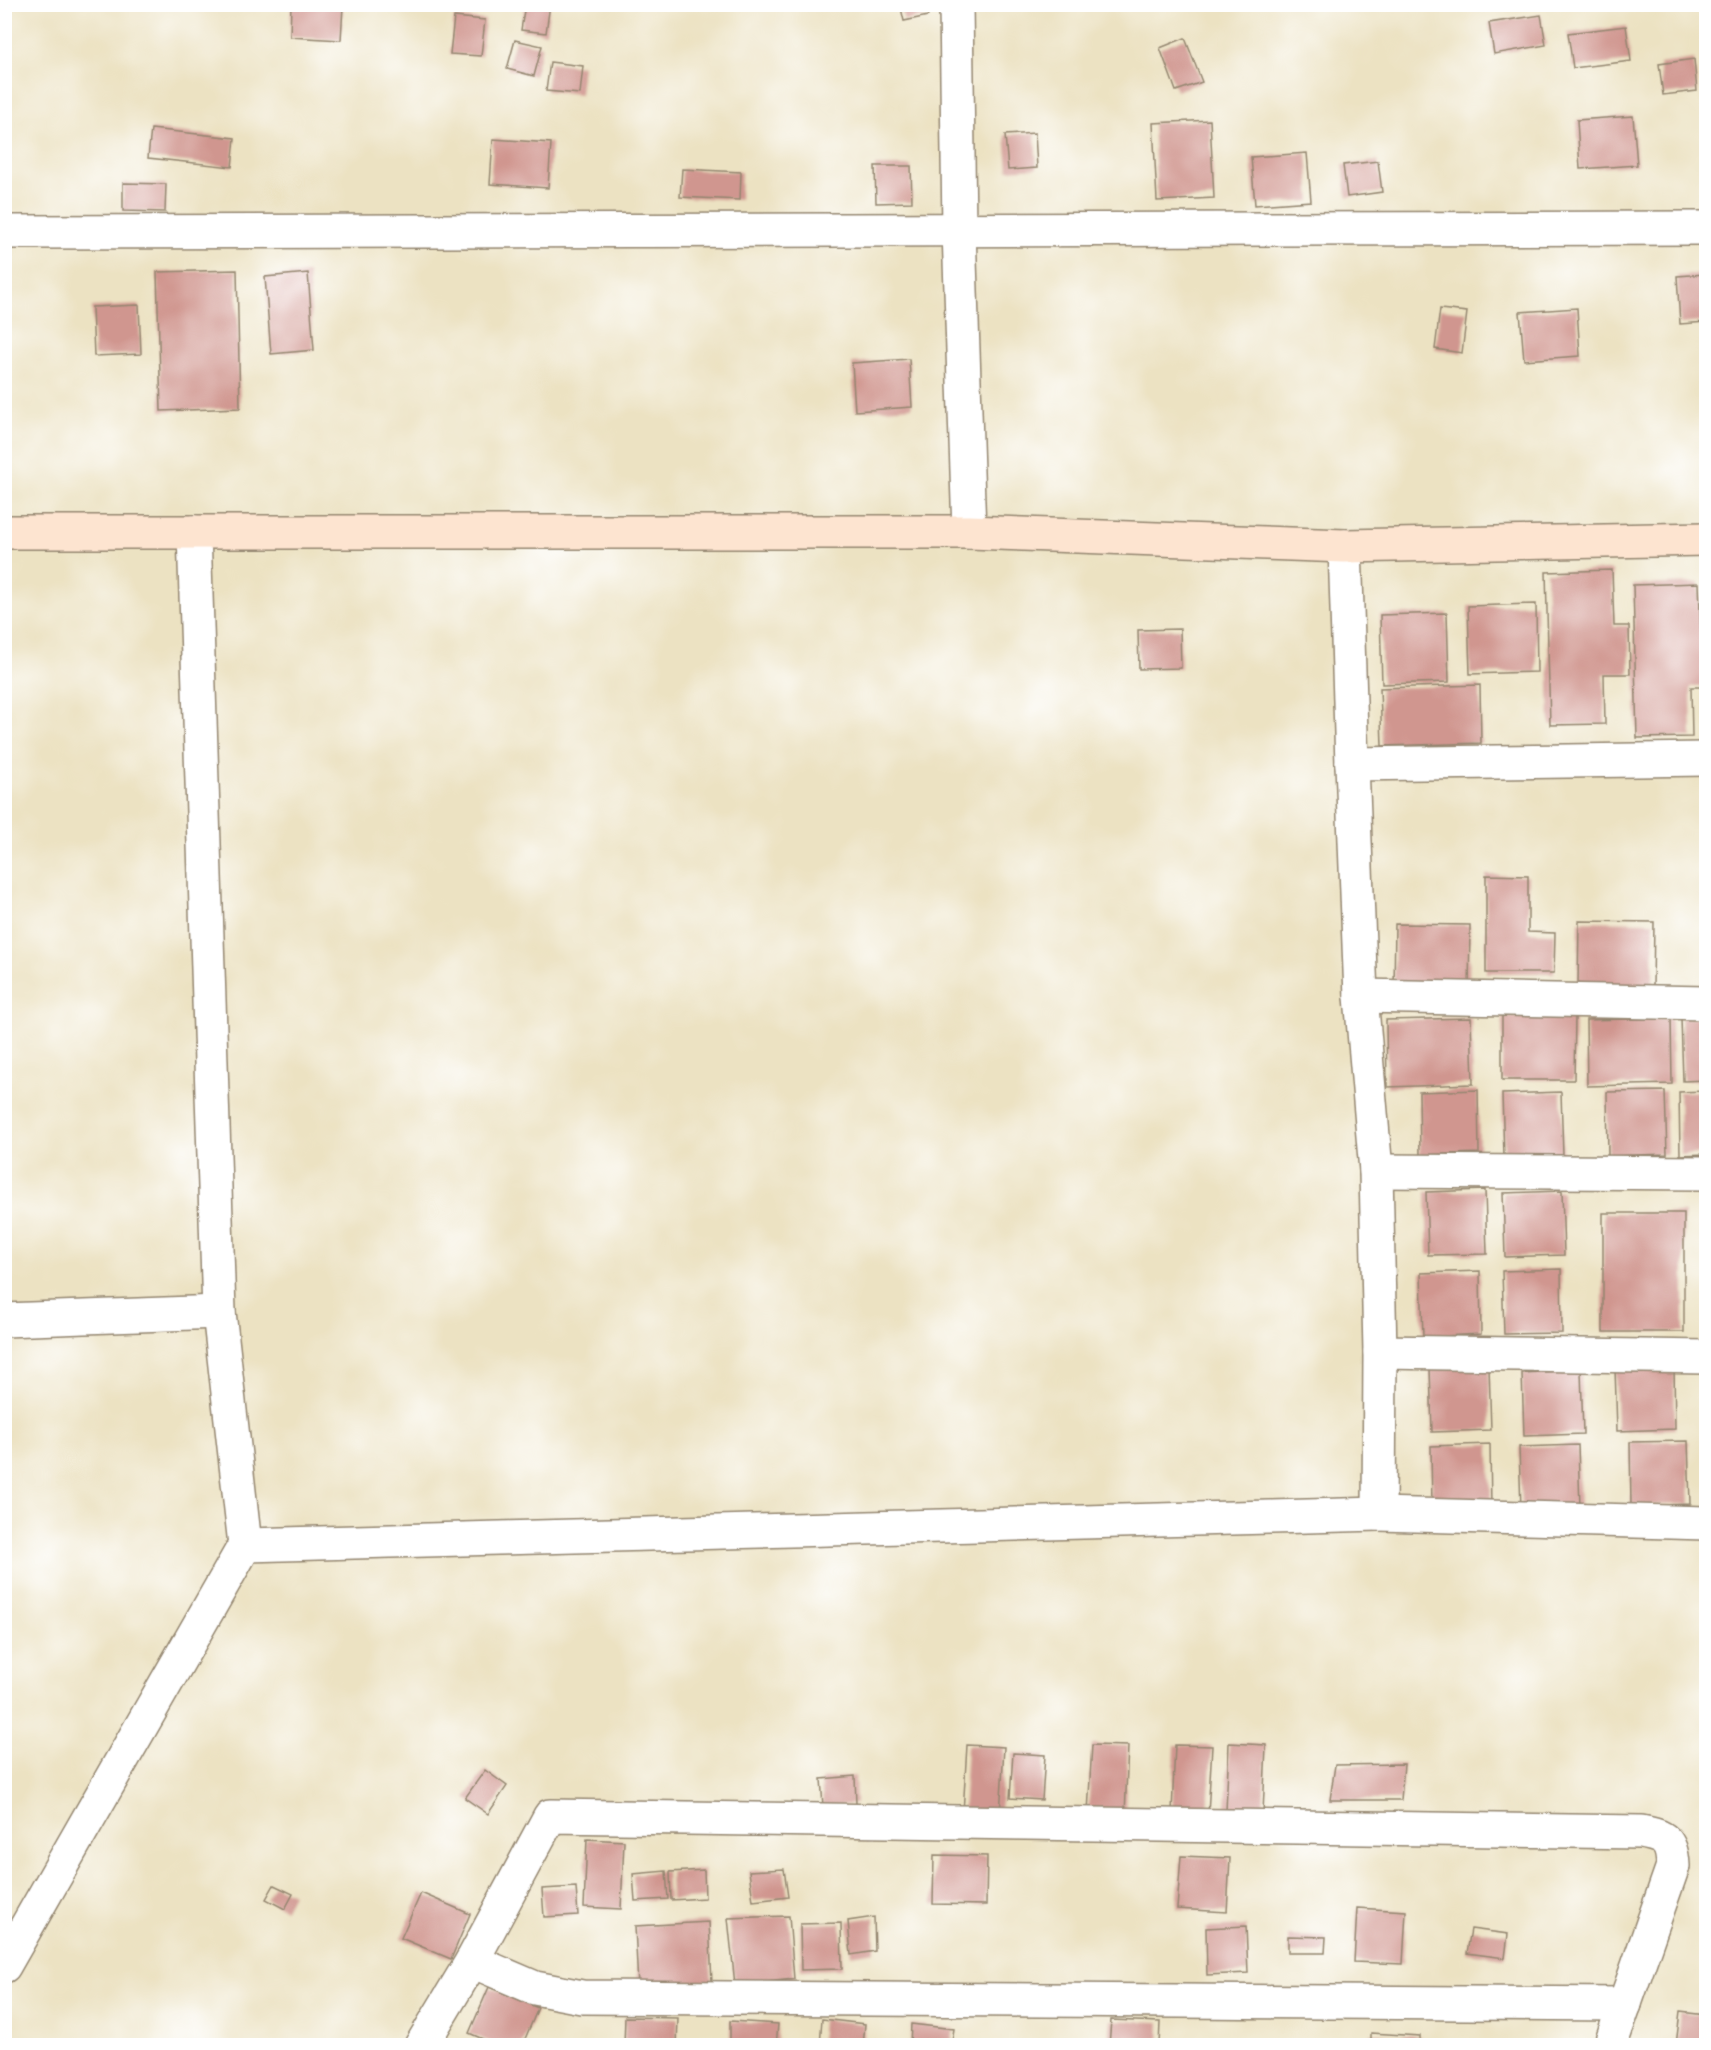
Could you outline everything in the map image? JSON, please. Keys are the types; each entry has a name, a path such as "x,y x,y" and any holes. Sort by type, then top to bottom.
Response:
{"street":[{"path":"956,4 959,230 969,532"},
{"path":"4,232 1707,228"},
{"path":"4,532 969,532 1346,546 1707,539"},
{"path":"4,1966 245,1545 219,1312 194,532"},
{"path":"1346,546 1361,996 1376,1171 1380,1352 1379,1514"},
{"path":"1352,764 1707,759"},
{"path":"1361,996 1707,1003"},
{"path":"1376,1171 1707,1173"},
{"path":"4,1320 219,1312"},
{"path":"1380,1352 1707,1357"},
{"path":"245,1545 1379,1514 1707,1523"},
{"path":"422,2046 472,1961 550,1816 1641,1832 1659,1835 1668,1843 1672,1852 1673,1866 1611,2046"},
{"path":"472,1961 535,1988 582,1997 1625,2004"}],"building":[{"path":"291,4 343,6 341,40 290,37"},
{"path":"525,4 550,4 546,33 521,30"},
{"path":"900,4 925,4 928,16 904,21"},
{"path":"1541,15 1546,45 1494,54 1489,23"},
{"path":"454,17 485,20 481,56 450,54"},
{"path":"1626,26 1631,61 1573,68 1568,33"},
{"path":"1185,38 1202,82 1176,91 1160,48"},
{"path":"515,40 542,46 534,76 507,69"},
{"path":"1694,59 1697,91 1663,95 1659,64"},
{"path":"550,62 583,66 580,94 546,91"},
{"path":"1633,116 1637,165 1580,169 1577,120"},
{"path":"1210,120 1214,198 1157,201 1153,123"},
{"path":"151,129 235,138 232,167 148,158"},
{"path":"1035,133 1037,168 1008,170 1005,135"},
{"path":"493,139 551,143 548,188 490,184"},
{"path":"1307,153 1311,201 1255,205 1251,157"},
{"path":"1378,161 1382,192 1347,197 1343,165"},
{"path":"875,166 911,166 912,202 876,203"},
{"path":"682,169 741,172 740,200 680,197"},
{"path":"123,183 166,184 165,212 123,211"},
{"path":"237,270 240,408 161,411 157,272"},
{"path":"308,273 314,350 271,354 265,277"},
{"path":"1706,274 1706,322 1680,324 1677,276"},
{"path":"139,305 141,354 94,356 92,307"},
{"path":"1577,308 1580,356 1524,360 1520,312"},
{"path":"1440,309 1467,312 1462,353 1435,349"},
{"path":"909,359 912,407 855,411 852,363"},
{"path":"1612,570 1614,626 1629,626 1630,674 1604,674 1605,724 1550,725 1546,572"},
{"path":"1699,583 1701,639 1706,639 1706,687 1691,687 1692,737 1637,738 1633,585"},
{"path":"1536,604 1537,672 1470,674 1468,606"},
{"path":"1447,613 1449,682 1382,684 1380,615"},
{"path":"1180,629 1181,668 1139,669 1138,630"},
{"path":"1480,685 1481,743 1382,746 1380,688"},
{"path":"1486,875 1528,876 1528,932 1555,933 1554,973 1486,973"},
{"path":"1579,921 1654,922 1653,987 1578,986"},
{"path":"1395,924 1470,925 1469,990 1394,989"},
{"path":"1575,1015 1574,1080 1502,1080 1502,1016"},
{"path":"1706,1017 1706,1080 1683,1081 1681,1018"},
{"path":"1471,1018 1473,1084 1387,1087 1386,1020"},
{"path":"1671,1018 1672,1084 1587,1086 1586,1020"},
{"path":"1478,1090 1479,1153 1420,1155 1419,1092"},
{"path":"1665,1091 1667,1154 1608,1156 1607,1092"},
{"path":"1706,1091 1706,1154 1680,1155 1679,1092"},
{"path":"1561,1092 1563,1156 1504,1157 1502,1094"},
{"path":"1485,1190 1487,1254 1428,1255 1426,1192"},
{"path":"1562,1191 1564,1255 1505,1257 1503,1193"},
{"path":"1603,1213 1684,1213 1684,1332 1603,1332"},
{"path":"1561,1269 1562,1333 1504,1334 1502,1271"},
{"path":"1480,1271 1481,1334 1423,1337 1421,1273"},
{"path":"1674,1366 1675,1429 1617,1431 1615,1368"},
{"path":"1489,1367 1491,1430 1432,1432 1430,1368"},
{"path":"1581,1370 1583,1434 1524,1436 1522,1373"},
{"path":"1688,1441 1690,1504 1631,1506 1630,1442"},
{"path":"1490,1444 1491,1508 1432,1509 1431,1446"},
{"path":"1578,1445 1580,1508 1521,1510 1519,1447"},
{"path":"1229,1743 1266,1745 1263,1813 1226,1811"},
{"path":"967,1745 1004,1747 1000,1815 963,1813"},
{"path":"1092,1745 1128,1746 1125,1814 1088,1812"},
{"path":"1175,1745 1212,1746 1208,1814 1172,1812"},
{"path":"1013,1753 1045,1755 1042,1800 1010,1798"},
{"path":"1404,1764 1401,1800 1330,1800 1335,1765"},
{"path":"485,1770 507,1786 488,1814 465,1798"},
{"path":"855,1776 856,1804 823,1806 821,1779"},
{"path":"587,1839 624,1841 621,1909 584,1907"},
{"path":"934,1855 987,1856 986,1905 933,1904"},
{"path":"1181,1856 1230,1858 1227,1912 1177,1909"},
{"path":"784,1869 788,1897 753,1901 749,1871"},
{"path":"704,1870 705,1898 671,1900 670,1872"},
{"path":"666,1871 668,1899 635,1901 633,1874"},
{"path":"274,1885 293,1894 285,1909 266,1899"},
{"path":"576,1887 578,1915 544,1917 542,1889"},
{"path":"421,1893 470,1914 451,1959 401,1938"},
{"path":"1357,1908 1406,1911 1403,1964 1354,1962"},
{"path":"789,1916 794,1979 735,1985 728,1918"},
{"path":"874,1917 875,1951 851,1955 848,1921"},
{"path":"709,1922 712,1982 638,1986 635,1926"},
{"path":"841,1923 842,1969 801,1970 800,1924"},
{"path":"1246,1926 1248,1973 1207,1975 1206,1928"},
{"path":"1471,1929 1508,1934 1505,1958 1467,1953"},
{"path":"1288,1936 1326,1937 1325,1953 1288,1953"},
{"path":"489,1987 538,2008 522,2046 499,2046 469,2033"},
{"path":"1680,2012 1706,2015 1706,2046 1676,2045"},
{"path":"625,2017 678,2018 677,2046 624,2046"},
{"path":"822,2019 865,2024 863,2046 820,2046"},
{"path":"1111,2020 1160,2022 1159,2046 1109,2046"},
{"path":"730,2021 778,2024 776,2046 730,2046"},
{"path":"911,2024 954,2029 951,2046 910,2046"},
{"path":"1371,2033 1420,2036 1420,2046 1371,2046"}]}
